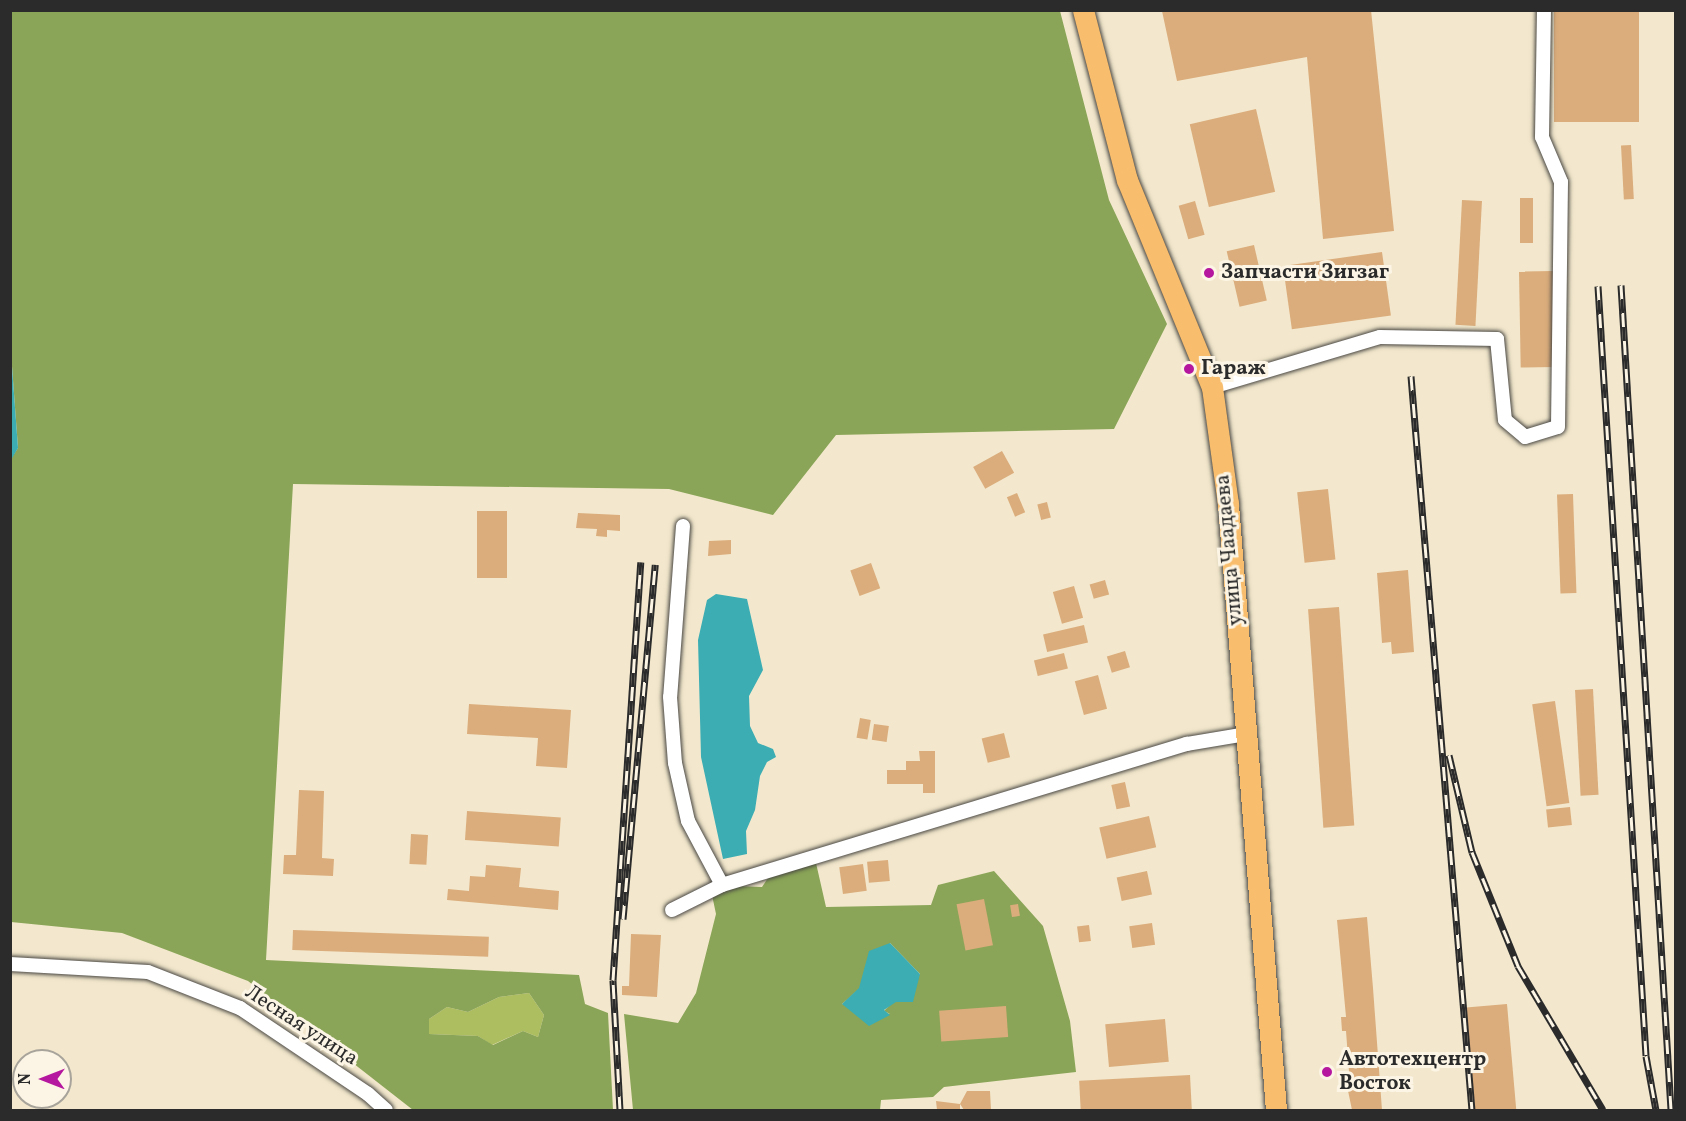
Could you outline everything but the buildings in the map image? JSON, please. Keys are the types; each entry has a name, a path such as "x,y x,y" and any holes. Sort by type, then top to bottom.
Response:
{"main road":[{"name":"улица Чаадаева","path":"1083,10 1127,180 1212,387 1228,504 1276,1110"}],"street":[{"path":"1212,387 1380,338 1497,339 1506,420 1525,437 1558,427 1561,182 1542,137 1544,10"},
{"path":"683,526 670,697 675,763 688,821 722,885"},
{"path":"672,910 722,885 1187,744 1246,734"},
{"name":"Лесная улица","path":"10,964 148,972 240,1008 368,1094 386,1110"}],"green space":[{"path":"10,11 1060,11 1109,200 1167,324 1114,429 836,435 773,515 669,489 293,484 266,960 579,975 585,1004 608,1013 613,1110 413,1110 248,981 122,933 11,922 10,460 18,448 10,339","holes":["529,993 544,1015 538,1037 523,1031 493,1045 478,1036 429,1034 429,1019 447,1007 468,1012 499,997"]},
{"path":"816,863 826,907 931,905 938,885 994,871 1043,926 1070,1021 1076,1072 944,1087 933,1097 881,1100 880,1110 633,1110 624,1014 678,1023 696,993 716,914 712,895 736,886 762,887 770,875","holes":["890,943 920,974 884,1011 890,1014 842,1004 859,989"]},
{"path":"529,993 544,1015 538,1037 523,1031 492,1045 478,1036 429,1034 429,1019 447,1007 468,1012 499,997"}],"water":[{"path":"10,340 18,448 11,460 10,460"},
{"path":"716,594 747,599 763,670 749,696 750,726 758,743 773,749 776,757 767,762 760,776 755,810 746,831 747,854 723,859 701,757 698,640 707,600"},
{"path":"890,943 920,974 913,1002 896,1002 884,1010 890,1015 869,1026 842,1004 859,988 869,951"}],"railway":[{"path":"1621,285 1671,1110"},
{"path":"1598,286 1646,1056 1656,1110"},
{"path":"1411,376 1472,1110"},
{"path":"620,1110 613,980 641,562"},
{"path":"623,919 655,564"},
{"path":"1449,755 1472,852 1518,966 1603,1110"}],"place":[{"name":"Запчасти Зигзаг","path":"1209,273"},
{"name":"Гараж","path":"1189,369"},
{"name":"Автотехцентр Восток","path":"1327,1072"}]}
